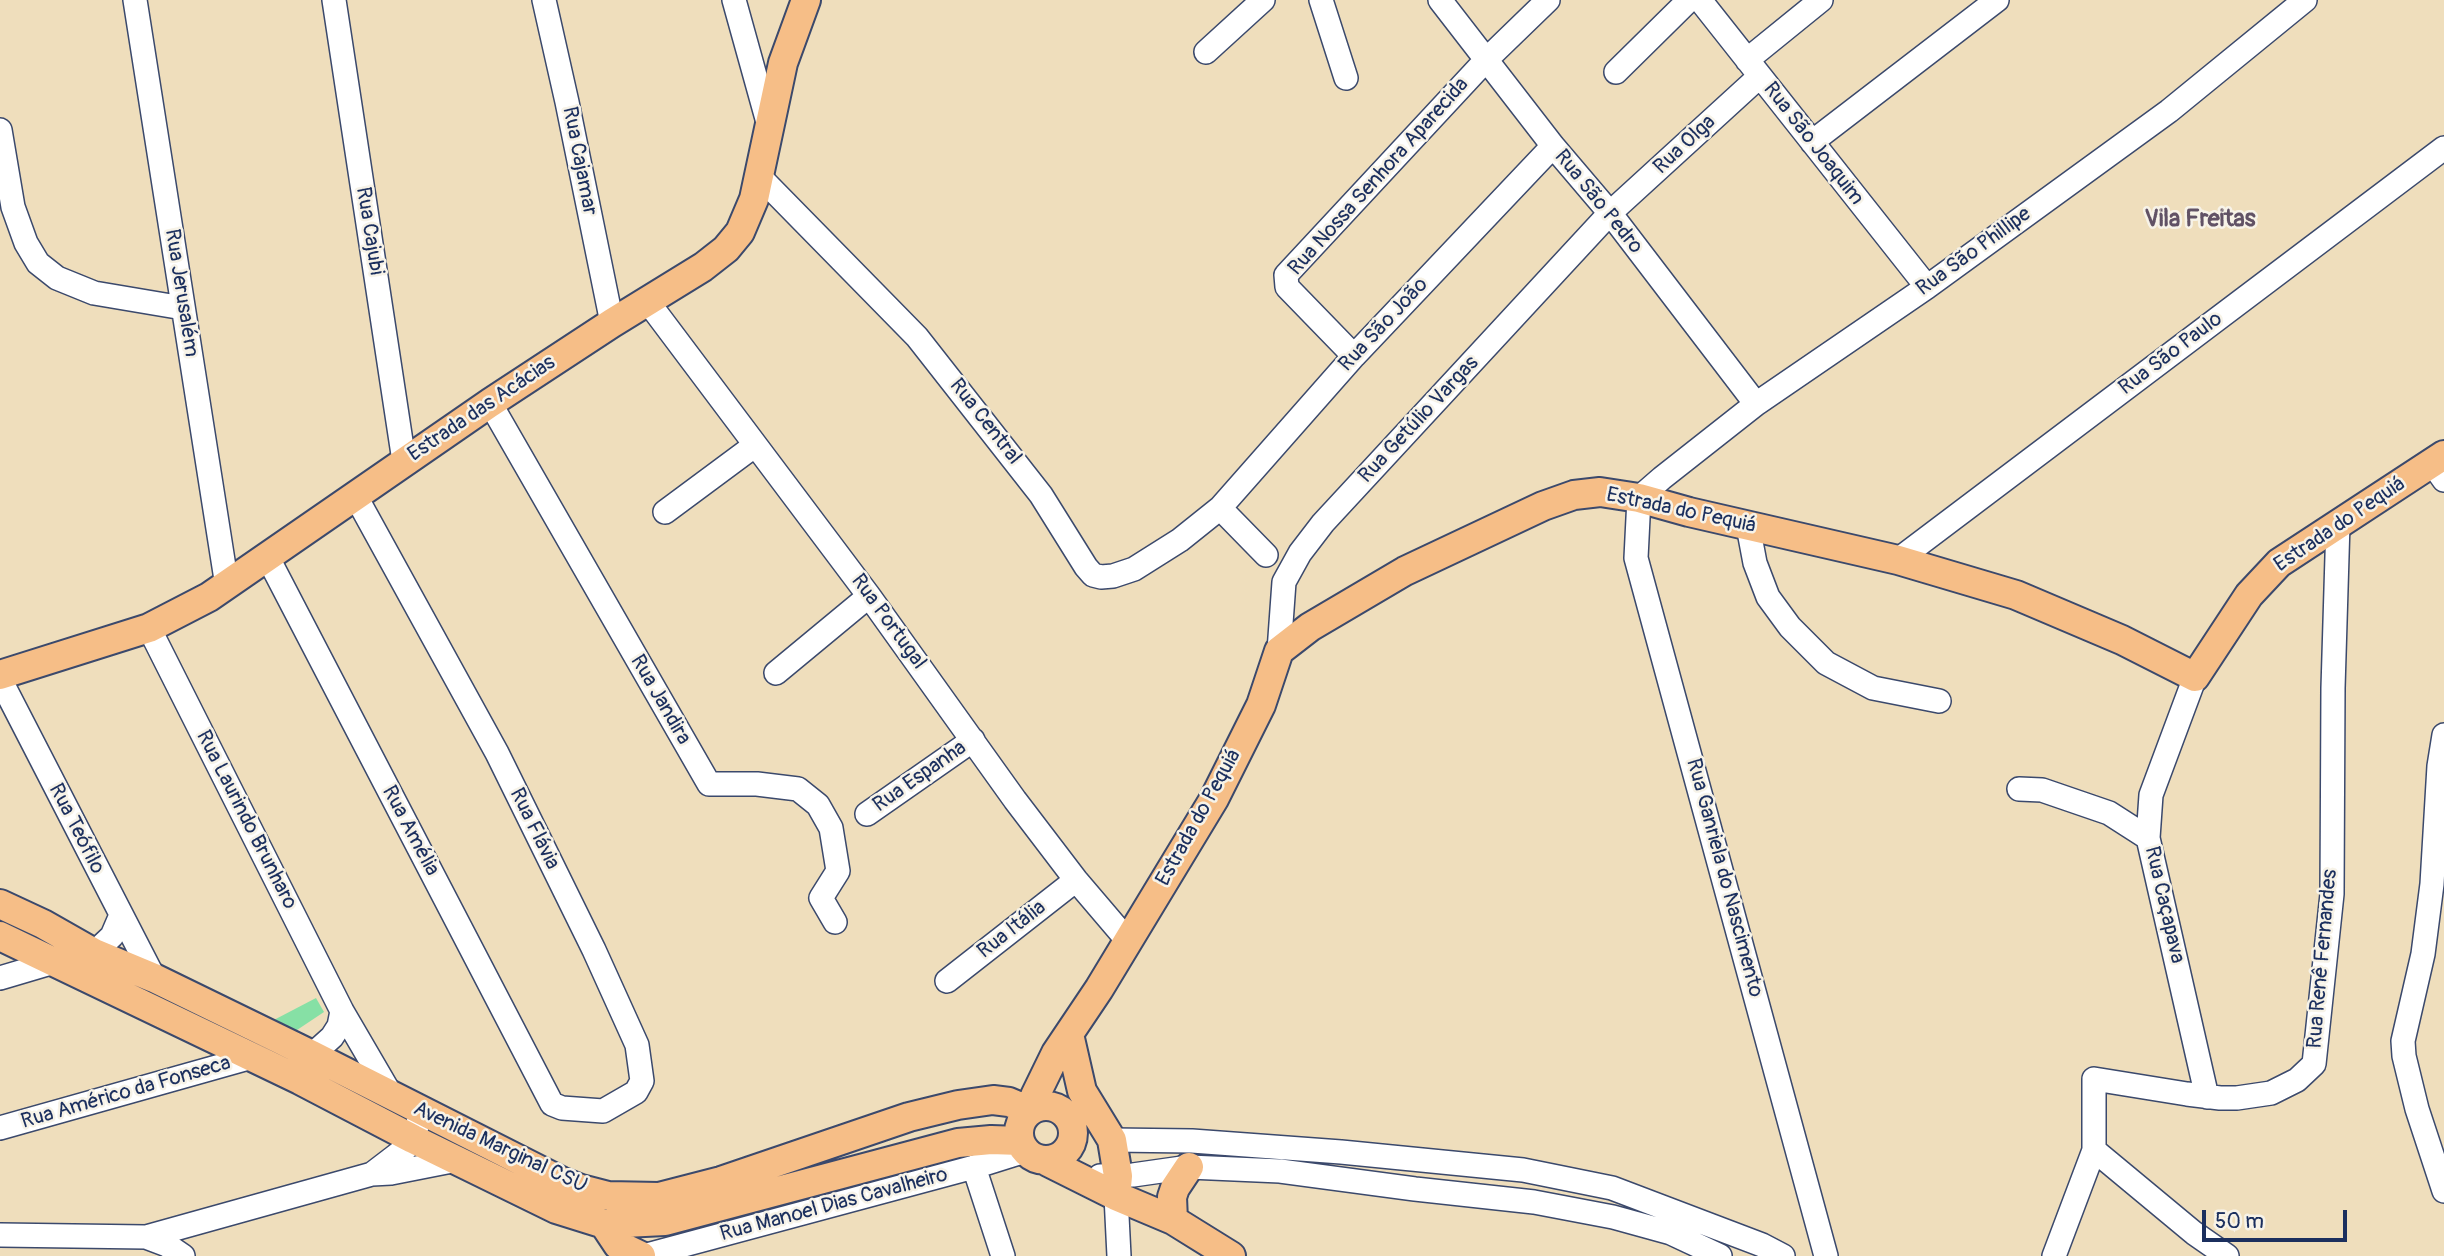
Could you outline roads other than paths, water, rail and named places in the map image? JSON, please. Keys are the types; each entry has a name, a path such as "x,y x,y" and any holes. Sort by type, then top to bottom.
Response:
{"main road":[{"name":"Estrada das Acácias","path":"0,677 149,628 227,586 490,402 703,267 726,249 740,232 754,199 783,64 806,0"},
{"name":"Estrada do Pequiá","path":"1032,1110 1041,1082 1069,1034 1214,799 1261,705 1279,651 1310,627 1405,571 1543,506 1574,495 1600,492 1639,498 1898,560 2016,595 2122,640 2195,677 2249,595 2279,564 2338,523 2440,466"},
{"name":"Avenida Marginal CSU","path":"0,904 43,924 94,953 154,978 218,1026 253,1057 556,1209 604,1224 664,1221 958,1143 991,1140 1030,1151"},
{"name":"Avenida Marginal CSU","path":"0,936 54,961 218,1026 312,1055 581,1189 608,1196 659,1197 721,1181 909,1118 958,1105 993,1100 1032,1110"},
{"path":"1069,1034 1082,1090 1112,1140 1117,1186"},
{"path":"1073,1127 1079,1117 1082,1090"},
{"path":"1030,1151 1058,1158 1067,1151 1073,1140 1073,1127 1068,1116 1053,1106 1032,1110 1022,1119 1019,1130 1030,1151 1076,1176 1117,1186 1231,1256"},
{"path":"1073,1127 1112,1140"},
{"path":"1173,1220 1171,1212 1175,1188 1189,1167"},
{"path":"604,1224 618,1245 642,1256"}],"street":[{"name":"Rua Jerusalém","path":"135,0 227,586"},
{"name":"Rua Cajubi","path":"334,0 404,461"},
{"name":"Rua Cajamar","path":"544,0 568,102 612,323"},
{"path":"734,0 769,126"},
{"path":"1206,52 1263,0"},
{"path":"1321,0 1346,78"},
{"name":"Rua São Pedro","path":"1440,0 1553,146 1610,213 1756,404"},
{"name":"Rua Nossa Senhora Aparecida","path":"1354,356 1287,287 1286,275 1486,60 1548,0"},
{"path":"1616,72 1689,0"},
{"name":"Rua São Joaquim","path":"1700,0 1927,287"},
{"name":"Rua Olga","path":"1610,213 1821,0"},
{"path":"1812,142 1997,0"},
{"name":"Rua São Phillipe","path":"1639,498 1756,404 1927,287 2169,111 2305,0"},
{"path":"0,130 13,207 26,243 38,262 57,278 94,293 183,308"},
{"name":"Rua São João","path":"1220,509 1354,356 1553,146"},
{"name":"Rua São Paulo","path":"1898,560 2444,148"},
{"name":"Rua Central","path":"758,174 917,337 1041,495 1093,575 1113,576 1134,569 1180,540 1220,509"},
{"name":"Rua Getúlio Vargas","path":"1279,651 1284,583 1300,553 1323,523 1610,213"},
{"name":"Rua Portugal","path":"648,302 869,596 1015,800 1076,880 1128,941"},
{"name":"Rua Jandira","path":"490,402 709,784 798,789 818,805 831,828 838,871 821,898 835,922"},
{"path":"665,512 754,446"},
{"name":"Rua Flávia","path":"355,495 497,753 594,950 637,1045 642,1081 636,1092 603,1111 562,1108 552,1104"},
{"name":"Rua Ganriela do Nascimento","path":"1639,498 1636,558 1826,1256"},
{"path":"1220,509 1266,555"},
{"name":"Rua Renê Fernandes","path":"2054,1256 2094,1150 2094,1079 2207,1097 2237,1098 2271,1093 2297,1080 2314,1064 2332,894 2333,688 2338,523"},
{"path":"1748,526 1755,564 1768,597 1790,627 1826,663 1873,688 1939,701"},
{"name":"Rua Amélia","path":"268,558 552,1104"},
{"path":"776,673 869,596"},
{"name":"Rua Laurindo Brunharo","path":"149,628 342,1011 391,1096"},
{"name":"Rua Teófilo","path":"0,677 154,978"},
{"name":"Rua Caçapava","path":"2195,677 2151,795 2148,838 2207,1097"},
{"path":"2444,735 2439,766 2432,884 2423,954 2403,1041 2417,1109 2444,1191"},
{"name":"Rua Espanha","path":"867,814 973,740"},
{"path":"2019,789 2042,790 2109,813 2148,838"},
{"name":"Rua Itália","path":"947,981 1076,880"},
{"path":"0,978 54,961 94,953 111,936 121,915"},
{"path":"312,1055 332,1037 339,1026 342,1011"},
{"name":"Rua Américo da Fonseca","path":"0,1128 253,1057"},
{"path":"372,1174 395,1158 413,1139 422,1111"},
{"path":"1112,1140 1192,1141 1522,1170 1612,1188 1749,1240 1783,1256"},
{"path":"2094,1150 2194,1233 2227,1256"},
{"name":"Rua Manoel Dias Cavalheiro","path":"642,1256 1030,1151"},
{"path":"1375,1184 1379,1156"},
{"path":"0,1235 146,1237 372,1174 391,1173 457,1160"},
{"path":"974,1167 1003,1256"},
{"path":"1119,1256 1117,1186 1189,1167 1280,1171 1534,1202 1613,1217 1671,1233 1720,1256"},
{"path":"146,1237 167,1245 183,1256"}],"district":[{"name":"Vila Freitas","path":"2200,220"}]}
